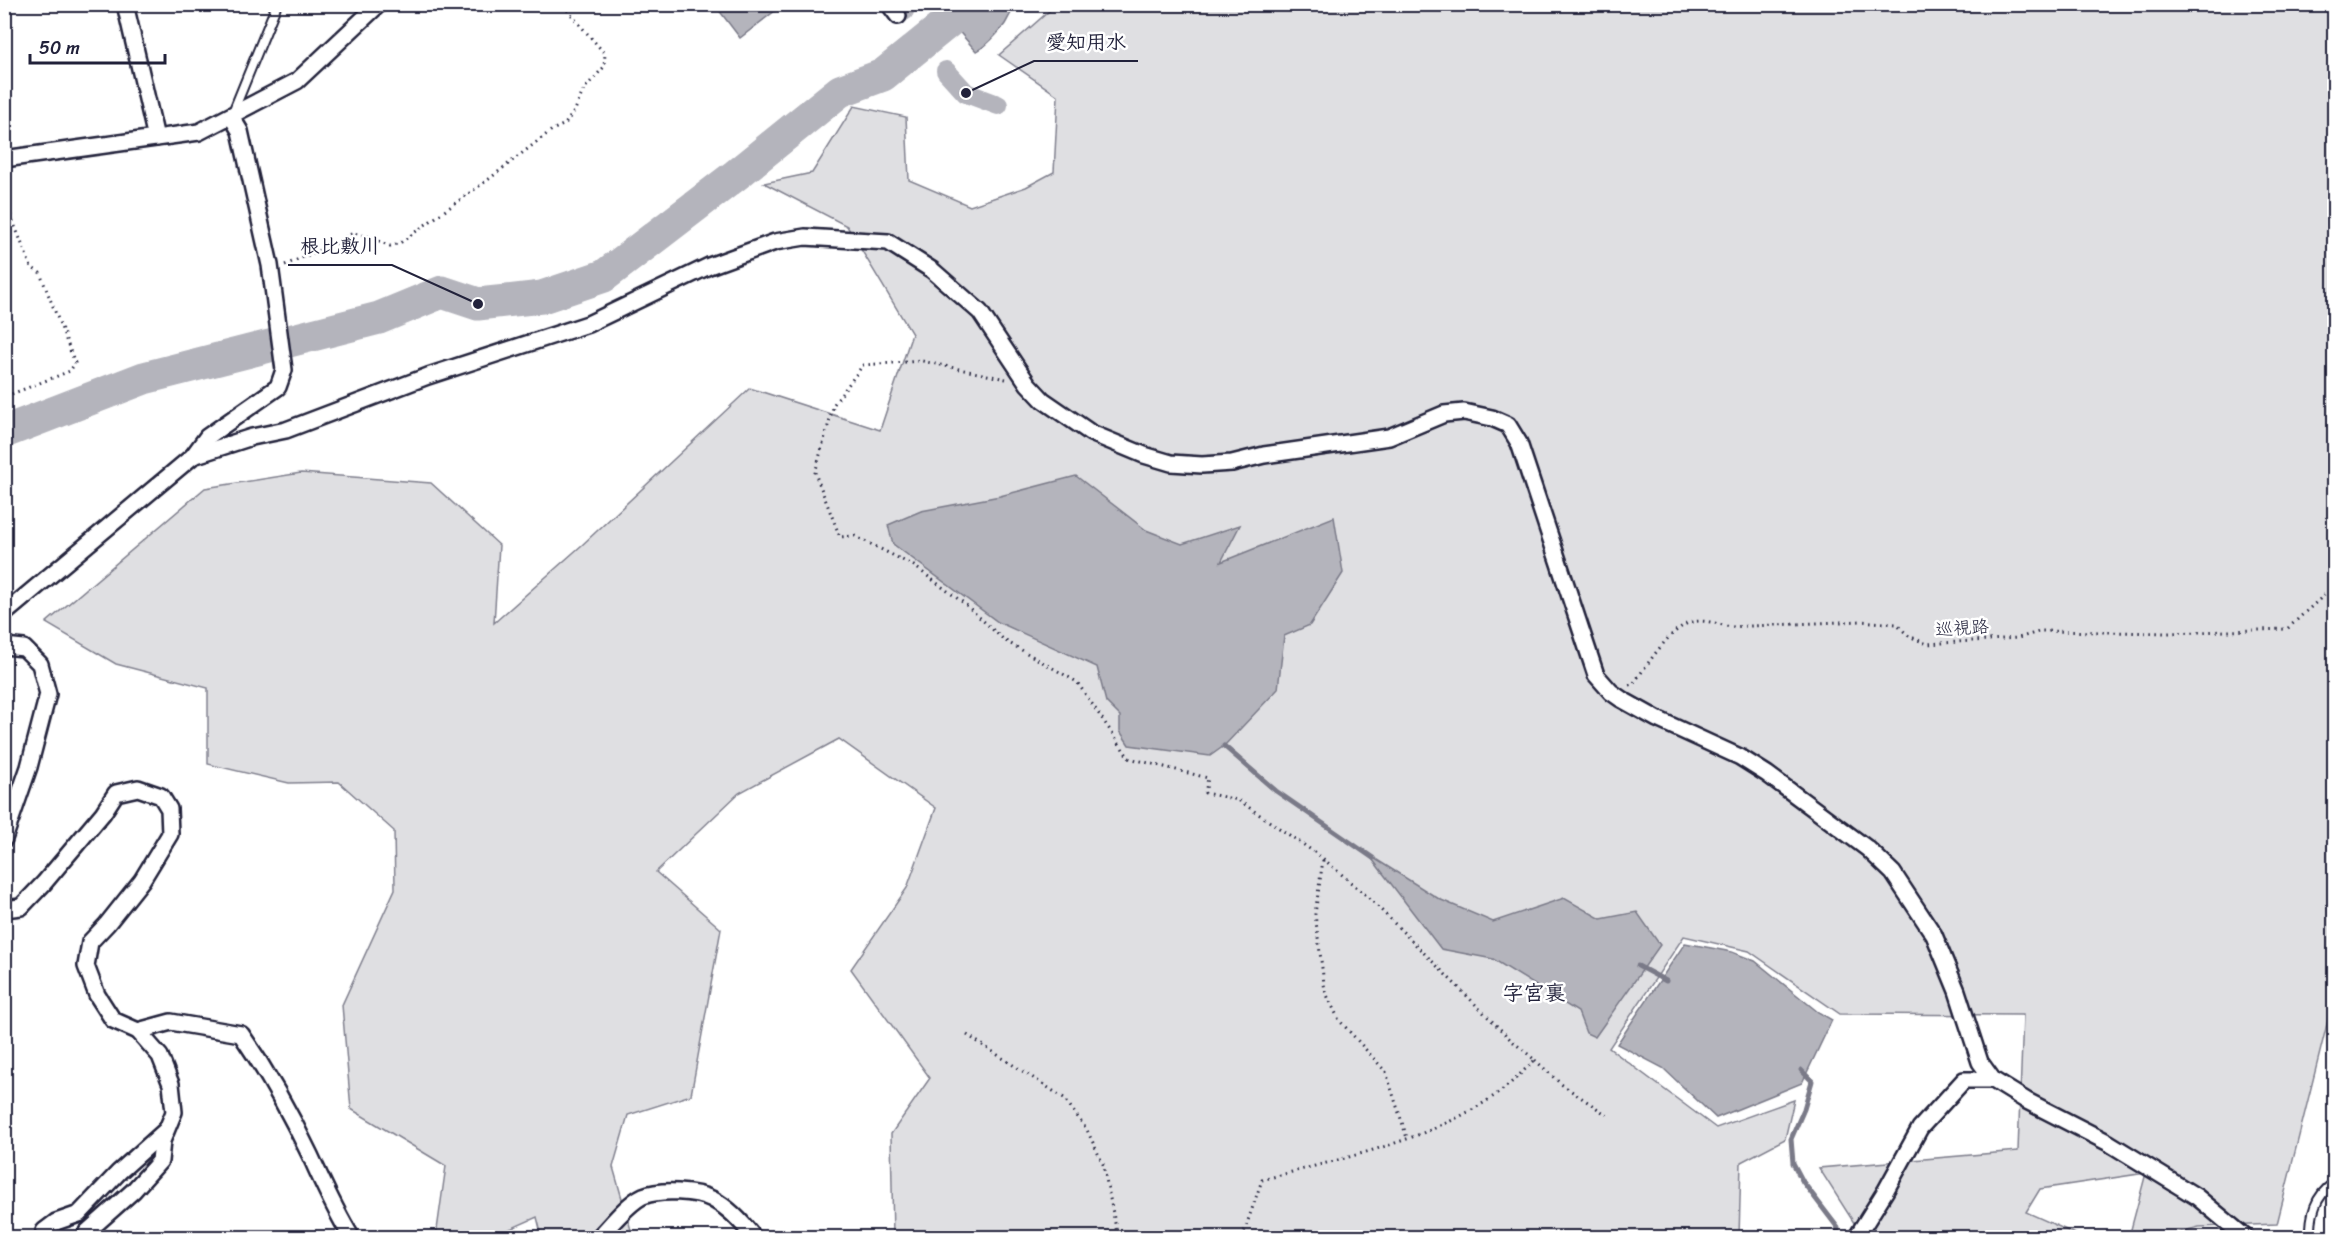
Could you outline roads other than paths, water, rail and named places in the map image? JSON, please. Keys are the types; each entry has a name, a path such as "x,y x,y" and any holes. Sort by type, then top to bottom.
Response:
{"street":[{"path":"125,4 156,138"},
{"path":"4,159 199,132 297,81 379,4"},
{"path":"4,614 193,456 207,437 279,387 284,370 283,351 270,271 240,131 231,116"},
{"path":"193,456 252,437 286,430 428,376 588,324 709,266 775,242 805,237 888,242 932,270 980,312 1028,384 1043,400 1092,433 1144,455 1170,463 1202,465 1232,463 1264,455 1389,437 1444,414 1464,411 1492,418 1508,425 1519,443 1596,675 1611,692 1657,719 1740,757 1767,774 1868,849 1893,873 1934,934 1958,991 1980,1062 1993,1080 2027,1101 2109,1143 2197,1197 2246,1238"},
{"path":"4,646 24,648 40,664 48,694 29,767 4,839"},
{"path":"4,909 21,907 44,884 103,813 116,793 138,788 161,796 169,809 170,834 142,880 90,942 86,966 97,995 113,1020 138,1031 160,1056 171,1084 174,1112 162,1141 160,1161 133,1191 87,1232 88,1238"},
{"path":"138,1031 171,1022 242,1034 263,1066 309,1153 337,1214 352,1238"},
{"path":"1856,1238 1887,1190 1920,1128 1964,1080 1993,1080"},
{"path":"43,1238 45,1231 56,1222 79,1214 119,1172 166,1130"},
{"path":"598,1238 643,1196 674,1192 684,1192 712,1199 741,1221 754,1238"}],"lane":[{"path":"231,116 277,4"},
{"path":"2312,1238 2310,1221 2317,1202 2326,1189 2334,1184"}],"waterway":[{"path":"901,4 904,11"},
{"path":"4,432 144,378 379,318 442,292 478,304 542,297 604,276 736,175 840,91 883,75 952,19 954,4"},
{"path":"946,71 966,93 998,105"},
{"path":"1224,746 1276,791 1373,858"},
{"path":"1638,966 1666,981"},
{"path":"1801,1070 1812,1081 1804,1109 1791,1139 1793,1163 1803,1182 1838,1228 1836,1238"}],"place":[{"name":"愛知用水","path":"966,93"},
{"name":"根比敷川","path":"478,304"}],"district":[{"name":"字宮裏","path":"1534,993"}]}
